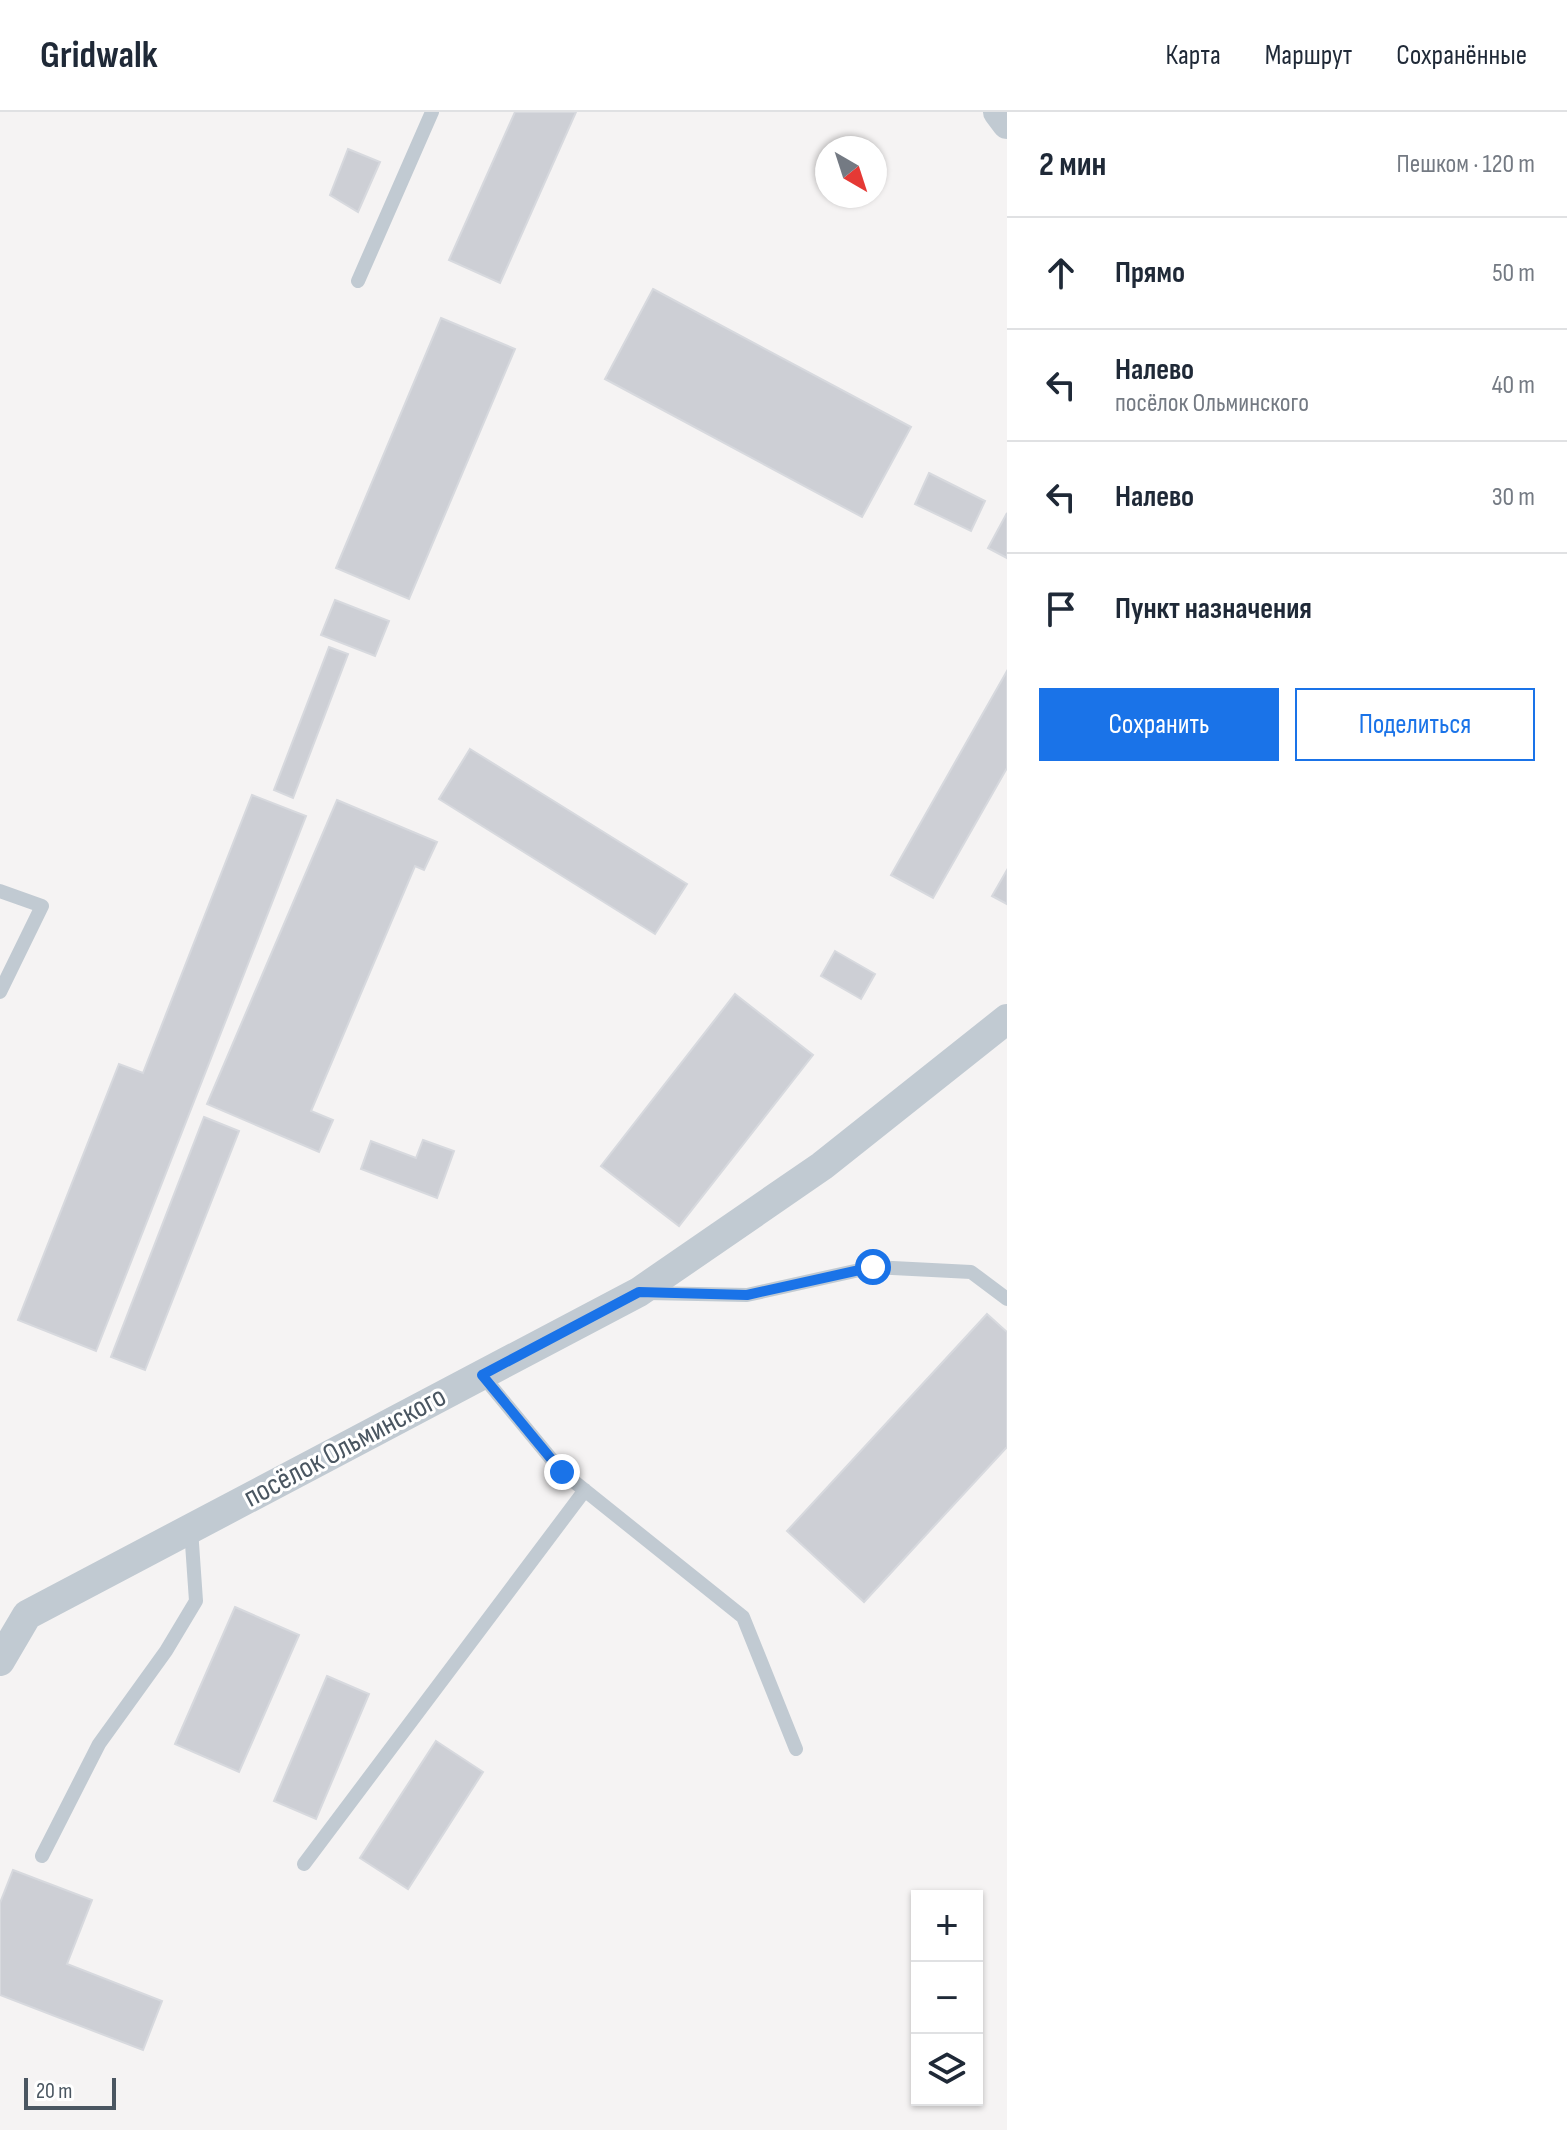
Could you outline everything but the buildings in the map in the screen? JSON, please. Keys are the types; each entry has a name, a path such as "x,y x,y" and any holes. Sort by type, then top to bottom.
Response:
{"street":[{"path":"998,112 1007,124"},
{"name":"посёлок Ольминского","path":"0,1661 27,1615 639,1292 822,1166 1007,1019"}],"lane":[{"path":"358,281 432,112"},
{"path":"0,891 42,906 0,992"},
{"path":"639,1292 747,1295 873,1267 971,1272 1007,1299"},
{"path":"482,1375 562,1472 743,1617 796,1749"},
{"path":"304,1864 585,1490"},
{"path":"42,1856 99,1744 166,1651 196,1601 191,1529"}],"route":[{"path":"562,1472 482,1375 639,1292 747,1295 873,1267"}]}
